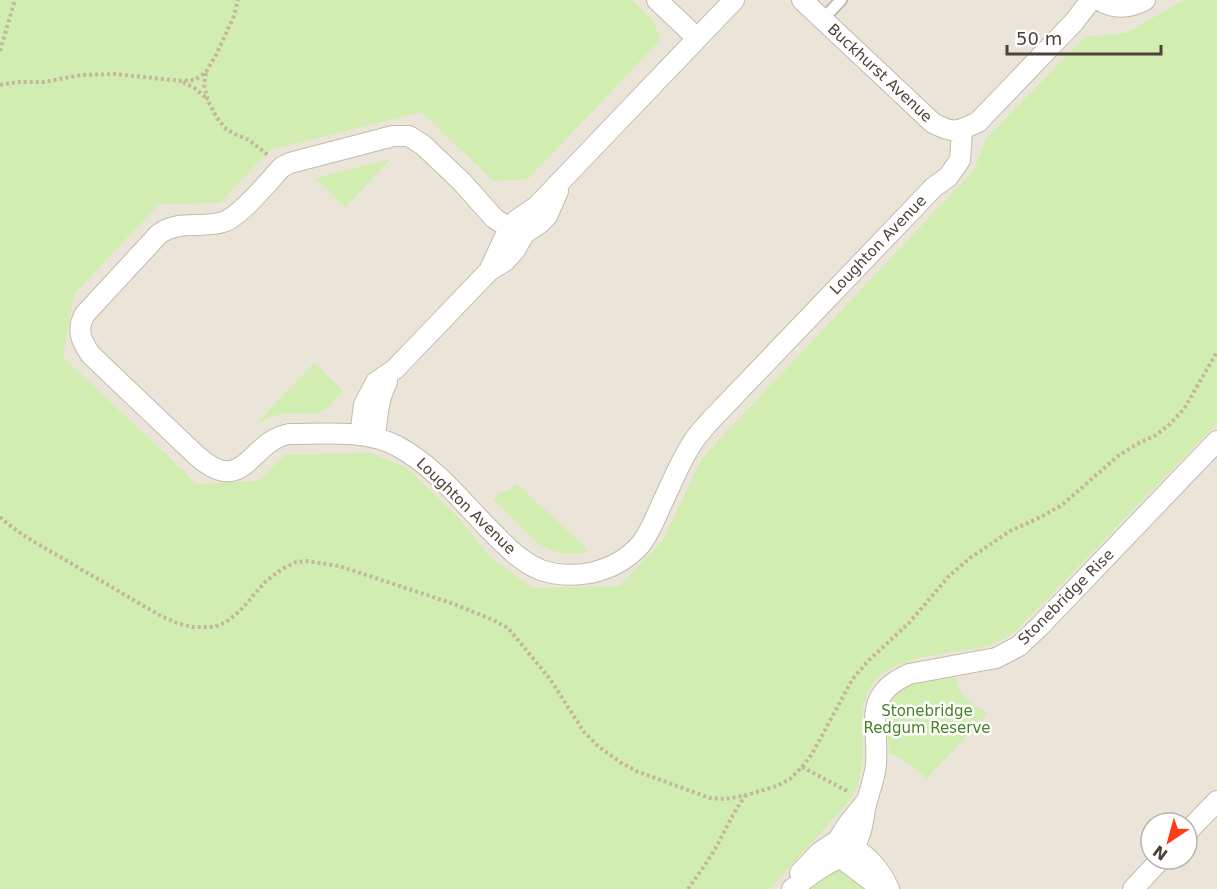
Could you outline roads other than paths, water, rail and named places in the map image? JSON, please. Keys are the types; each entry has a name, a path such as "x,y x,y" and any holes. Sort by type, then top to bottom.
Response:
{"street":[{"path":"657,0 697,38"},
{"path":"368,436 364,405 376,382 395,369 489,271 505,261 515,250 517,227 540,223 547,216 561,180 734,0"},
{"name":"Buckhurst Avenue","path":"802,0 933,123 955,130"},
{"path":"955,130 978,122 1074,22 1091,0"},
{"path":"1099,0 1122,7 1145,0"},
{"name":"Loughton Avenue","path":"517,227 494,218 462,182 423,145 409,136 393,136 298,159 282,167 229,220 183,224 166,229 159,234 85,314 80,327 80,335 91,355 212,468 229,472 238,470 270,441 279,436 289,434 368,436 394,444 414,456 522,560 540,570 559,575 577,575 598,571 614,565 641,544 693,441 934,187 943,171 955,130"},
{"name":"Stonebridge Rise","path":"790,889 805,866 820,852 845,850 848,824 867,801 876,766 874,714 885,690 909,674 996,658 1019,646 1217,441"},
{"path":"1199,820 1217,801"},
{"path":"845,850 882,889"},
{"path":"845,850 869,859 884,877 889,889"},
{"path":"1133,889 1150,871"}],"lane":[{"path":"822,20 841,0"}],"park label":[{"name":"Stonebridge Redgum Reserve","path":"927,720"}]}
